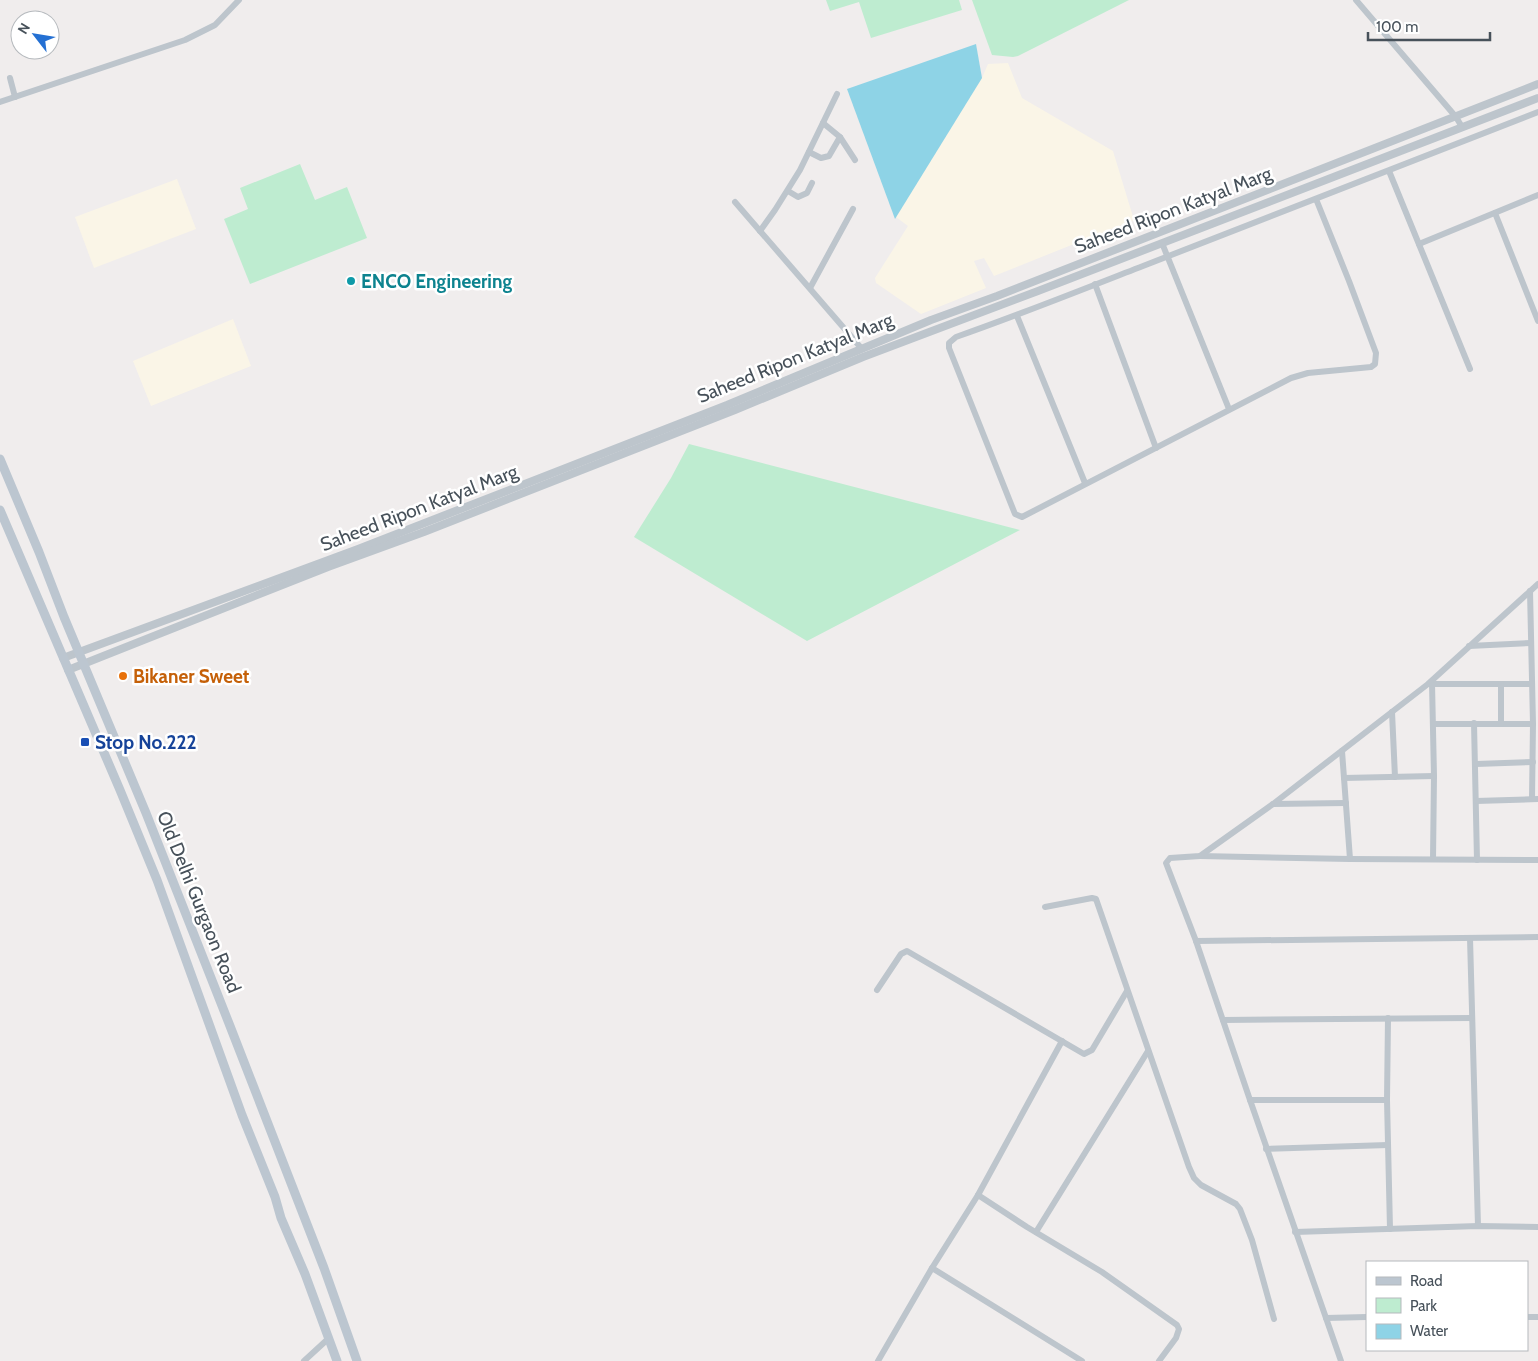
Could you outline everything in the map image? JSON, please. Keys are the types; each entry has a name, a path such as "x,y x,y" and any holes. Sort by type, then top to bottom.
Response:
{"main road":[{"name":"Old Delhi Gurgaon Road","path":"0,459 146,813 320,1259 357,1361"},
{"name":"Old Delhi Gurgaon Road","path":"0,510 156,880 242,1115 275,1197 280,1218 304,1274 337,1361"}],"street":[{"path":"0,102 185,40 215,25 240,0"},
{"path":"1356,0 1456,117 1462,127"},
{"path":"10,78 15,97"},
{"path":"1535,85 1538,98"},
{"name":"Saheed Ripon Katyal Marg","path":"68,670 328,567 424,532 661,435 934,319 1535,85"},
{"path":"760,231 788,191 837,94"},
{"name":"Saheed Ripon Katyal Marg","path":"63,658 661,435 1538,98"},
{"path":"1316,199 1376,354 1375,364 1371,367 1299,374 1022,516 1018,516 1013,510 950,348 949,343 956,337 1017,316 1538,112"},
{"path":"823,123 840,137 855,160"},
{"path":"809,152 822,158 829,156 840,137"},
{"path":"1389,171 1470,369"},
{"path":"788,191 798,197 806,193 812,183"},
{"path":"1419,244 1538,195"},
{"path":"735,202 862,349"},
{"path":"810,288 853,209"},
{"path":"1494,213 1538,321"},
{"path":"1162,243 1229,409"},
{"path":"1095,284 1156,448"},
{"path":"1017,316 1085,483"},
{"path":"934,319 937,329"},
{"path":"1200,856 1273,804 1430,684 1538,584"},
{"path":"1476,801 1535,799 1530,591"},
{"path":"1469,646 1531,643"},
{"path":"1430,684 1532,684"},
{"path":"1430,684 1434,724 1433,859"},
{"path":"1501,684 1501,724"},
{"path":"1392,712 1395,777"},
{"path":"1434,724 1533,724"},
{"path":"1474,724 1477,860"},
{"path":"1342,751 1350,859"},
{"path":"1476,764 1533,762"},
{"path":"1344,778 1434,776"},
{"path":"1273,804 1346,804"},
{"path":"1341,1361 1266,1149 1196,941 1166,863 1167,860 1170,858 1200,856 1538,860"},
{"path":"1045,907 1092,898 1096,899 1194,1178 1201,1186 1236,1204 1240,1209 1252,1240 1274,1319"},
{"path":"1470,938 1478,1226"},
{"path":"1196,941 1538,938"},
{"path":"877,990 901,954 907,951 1080,1052 1088,1053 1092,1050 1127,990"},
{"path":"1388,1018 1387,1100 1390,1229"},
{"path":"1223,1020 1472,1018"},
{"path":"878,1361 932,1268 978,1195 1062,1041"},
{"path":"1036,1232 1148,1051"},
{"path":"1250,1100 1387,1100"},
{"path":"1266,1149 1388,1145"},
{"path":"978,1195 1102,1272 1177,1325 1179,1329 1176,1338 1159,1361"},
{"path":"1295,1232 1478,1226 1538,1227"},
{"path":"932,1268 1082,1361"},
{"path":"1326,1318 1366,1318"},
{"path":"304,1361 329,1338"}],"shaded area":[{"path":"1008,63 1022,98 1113,151 1134,220 994,276 984,258 974,261 986,288 921,314 876,283 875,278 908,226 896,217 982,78 988,64"},
{"path":"177,179 196,229 94,268 75,217"},
{"path":"233,319 251,366 151,406 133,361"}],"green space":[{"path":"826,0 959,0 962,10 871,38 859,2 830,11"},
{"path":"972,0 1129,0 1013,57 992,55"},
{"path":"300,164 315,200 347,187 367,238 250,284 224,219 248,209 240,188"},
{"path":"689,444 1020,530 807,641 634,537 671,478"}],"water":[{"path":"976,44 982,78 895,219 847,89"}],"place":[{"name":"ENCO Engineering","path":"351,281"},
{"name":"Bikaner Sweet","path":"123,676"},
{"name":"Stop No.222","path":"85,742"}]}
